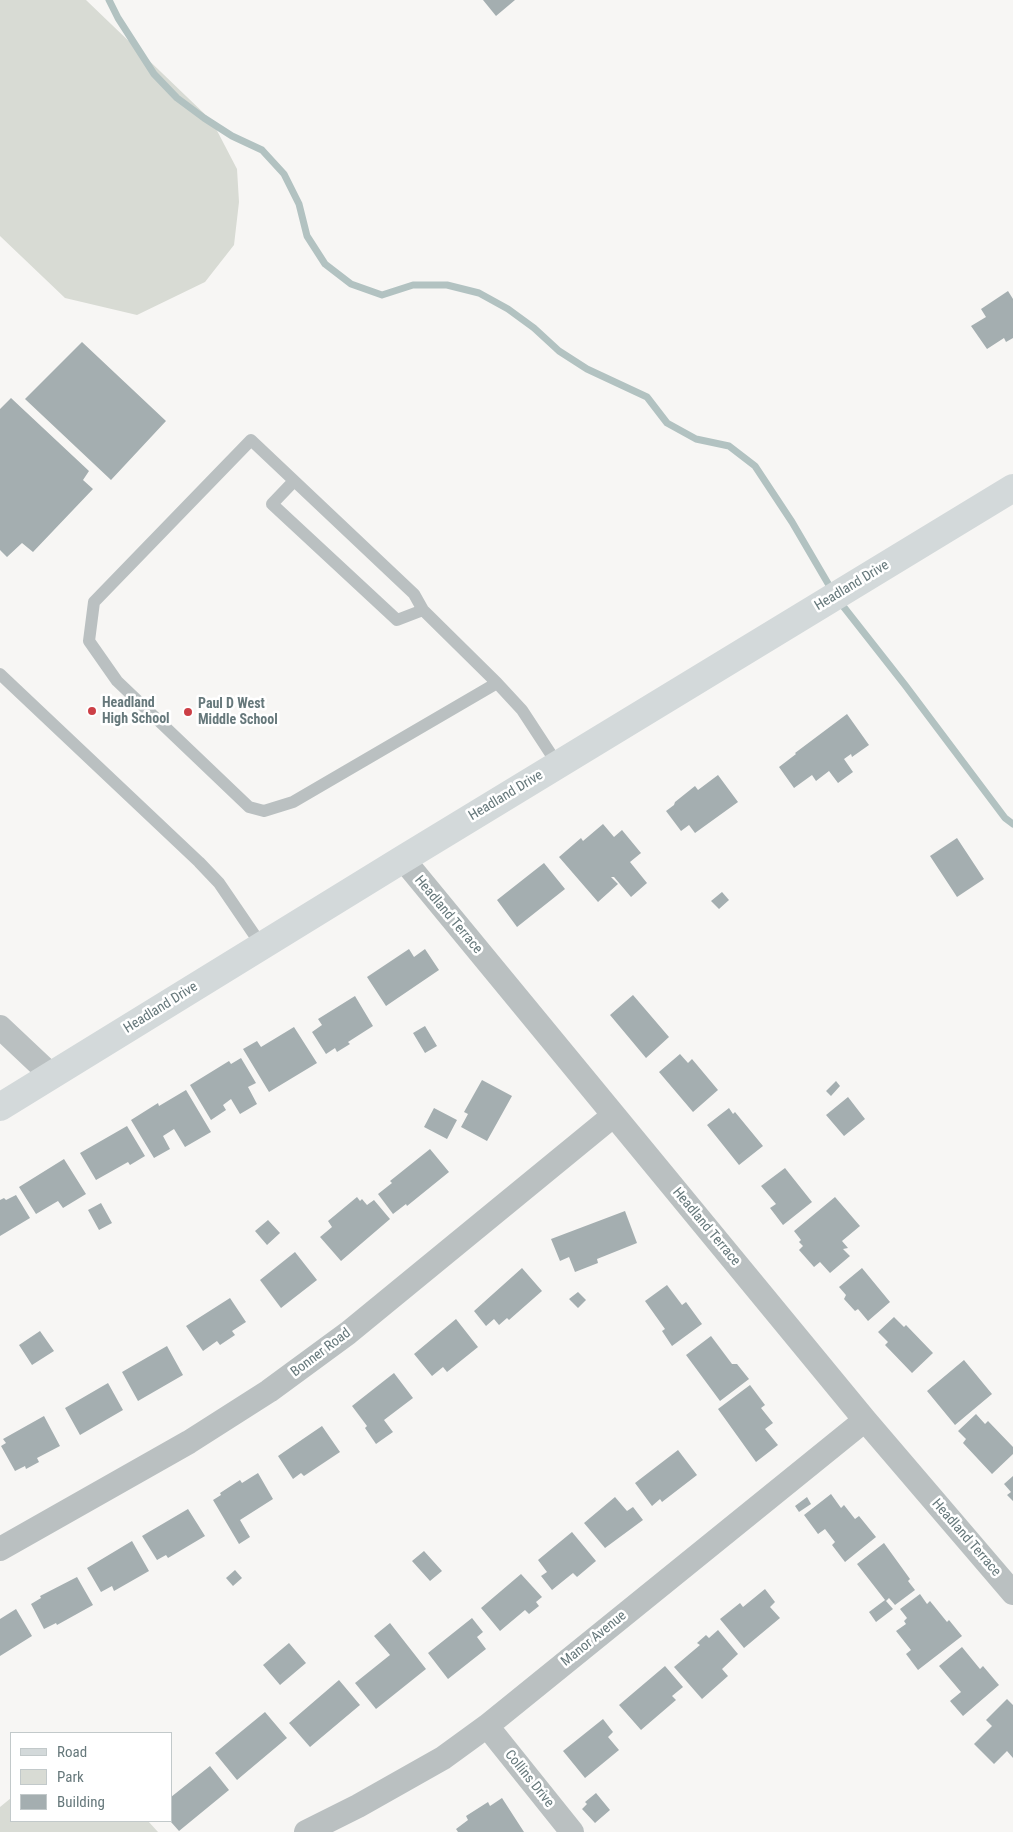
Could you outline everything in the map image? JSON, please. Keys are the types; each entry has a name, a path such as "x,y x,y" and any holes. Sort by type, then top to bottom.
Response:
{"main road":[{"name":"Headland Drive","path":"0,1107 402,859 1013,488"}],"street":[{"name":"Headland Terrace","path":"402,859 865,1420 1013,1593"},
{"path":"0,1026 52,1076"},
{"name":"Bonner Road","path":"0,1550 189,1442 269,1391 348,1333 614,1115"},
{"name":"Manor Avenue","path":"306,1832 358,1806 443,1758 487,1726 865,1420"},
{"name":"Collins Drive","path":"487,1726 572,1832"}],"lane":[{"path":"497,683 293,802 264,811 249,807 116,681 89,641 94,602 251,440 414,594 423,610 497,683 522,710 558,765"},
{"path":"294,481 272,504 397,620 423,610"},
{"path":"0,674 200,862 219,883 262,946"}],"green space":[{"path":"0,0 86,0 212,121 237,169 239,202 234,245 205,282 137,315 65,298 0,236"},
{"path":"10,1799 10,1822 149,1822 158,1832 0,1832 0,1807"}],"building":[{"path":"483,0 515,0 496,16"},
{"path":"1008,291 1013,299 1013,338 1006,342 1004,338 987,349 971,326 986,317 981,309"},
{"path":"82,342 166,421 111,480 25,399"},
{"path":"11,398 89,471 83,480 93,489 33,552 22,543 7,557 0,550 0,409"},
{"path":"847,714 869,745 852,757 851,754 844,759 853,772 838,783 829,771 816,781 812,775 794,788 779,767"},
{"path":"718,775 738,802 695,833 689,825 681,831 666,811 695,786 698,790"},
{"path":"603,824 614,837 622,830 641,853 630,862 647,883 631,897 614,877 611,877 618,884 598,902 559,857 581,838 583,841"},
{"path":"957,838 984,879 957,897 930,856"},
{"path":"544,863 565,889 517,927 497,900"},
{"path":"722,892 729,900 719,909 711,901"},
{"path":"409,949 414,957 425,949 439,970 386,1006 367,977"},
{"path":"633,995 669,1037 646,1058 610,1015"},
{"path":"355,996 373,1026 348,1042 350,1044 337,1052 335,1048 326,1054 312,1032 322,1025 318,1019"},
{"path":"425,1026 437,1046 425,1053 413,1033"},
{"path":"294,1027 317,1063 269,1092 243,1049 257,1041 261,1047"},
{"path":"680,1054 688,1063 692,1059 718,1090 693,1112 659,1072"},
{"path":"241,1058 256,1083 248,1087 257,1104 240,1114 231,1099 223,1105 226,1110 211,1120 190,1085 229,1061 231,1064"},
{"path":"482,1080 512,1096 487,1141 461,1127 468,1114 464,1112"},
{"path":"836,1081 840,1086 831,1096 826,1091"},
{"path":"186,1090 211,1132 185,1147 174,1129 163,1136 170,1149 154,1158 131,1120 158,1103 159,1106"},
{"path":"848,1097 865,1119 844,1136 826,1115"},
{"path":"434,1108 457,1120 447,1139 424,1127"},
{"path":"729,1108 733,1114 735,1112 763,1146 739,1165 707,1125"},
{"path":"127,1126 145,1156 130,1165 128,1162 96,1180 80,1153"},
{"path":"430,1149 449,1172 407,1206 406,1204 393,1214 378,1194 392,1183 390,1181"},
{"path":"64,1159 86,1194 63,1208 58,1201 36,1214 19,1187"},
{"path":"785,1168 812,1202 783,1225 770,1208 776,1204 761,1186"},
{"path":"16,1195 30,1218 0,1236 0,1200 4,1198 6,1200"},
{"path":"357,1197 360,1201 362,1199 367,1205 374,1200 390,1219 341,1261 320,1237 332,1227 328,1221"},
{"path":"835,1197 860,1226 842,1241 848,1248 843,1249 850,1256 830,1273 820,1262 814,1267 799,1250 803,1246 794,1231"},
{"path":"101,1203 112,1223 99,1230 88,1210"},
{"path":"625,1211 637,1243 597,1259 598,1263 575,1272 569,1257 560,1261 551,1239"},
{"path":"268,1220 280,1233 267,1245 255,1231"},
{"path":"295,1252 317,1280 281,1308 260,1280"},
{"path":"522,1268 542,1291 509,1320 507,1318 499,1325 494,1319 486,1326 474,1311"},
{"path":"862,1268 890,1302 868,1321 858,1309 855,1311 844,1299 846,1295 839,1287"},
{"path":"667,1285 682,1305 686,1302 702,1324 672,1346 662,1331 665,1329 645,1301"},
{"path":"578,1292 586,1300 578,1308 569,1299"},
{"path":"230,1298 246,1322 232,1331 235,1335 220,1345 217,1341 203,1351 186,1326"},
{"path":"894,1317 904,1327 906,1325 933,1353 912,1373 885,1345 888,1342 878,1332"},
{"path":"456,1319 478,1347 447,1372 443,1367 432,1376 414,1354"},
{"path":"40,1331 54,1351 32,1365 19,1345"},
{"path":"711,1336 732,1364 737,1364 749,1379 720,1401 686,1355"},
{"path":"167,1346 183,1375 138,1401 122,1372"},
{"path":"964,1360 992,1394 955,1425 927,1391"},
{"path":"394,1373 413,1398 384,1420 393,1432 376,1444 365,1428 367,1426 352,1406"},
{"path":"108,1383 123,1410 80,1435 65,1408"},
{"path":"750,1385 765,1405 761,1408 773,1423 765,1429 778,1445 756,1462 718,1409"},
{"path":"976,1414 985,1424 988,1421 1013,1447 1013,1454 992,1474 963,1443 966,1439 958,1431"},
{"path":"44,1416 60,1446 37,1458 39,1462 26,1469 25,1466 15,1471 1,1446 6,1443 3,1439"},
{"path":"322,1426 340,1452 304,1476 301,1473 293,1479 278,1456"},
{"path":"678,1450 697,1475 662,1502 660,1499 652,1506 635,1483"},
{"path":"258,1473 273,1499 240,1520 250,1537 239,1544 213,1500 240,1480 242,1483"},
{"path":"1013,1476 1013,1501 1007,1495 1011,1492 1004,1484"},
{"path":"831,1494 841,1508 844,1505 855,1519 859,1516 876,1537 845,1562 832,1545 835,1542 825,1529 818,1534 804,1515"},
{"path":"615,1497 627,1511 633,1507 643,1520 605,1548 584,1523"},
{"path":"807,1497 811,1504 799,1512 795,1506"},
{"path":"188,1509 205,1536 168,1558 166,1555 157,1560 142,1536"},
{"path":"572,1532 596,1561 577,1577 573,1573 552,1590 541,1576 547,1572 538,1560"},
{"path":"132,1541 149,1571 114,1591 112,1586 101,1592 87,1568"},
{"path":"884,1543 910,1579 908,1581 915,1590 895,1605 889,1598 886,1601 893,1609 876,1622 869,1612 885,1600 857,1564"},
{"path":"424,1551 442,1571 430,1581 412,1561"},
{"path":"235,1570 242,1578 233,1586 226,1578"},
{"path":"521,1574 542,1597 536,1602 539,1606 529,1614 525,1610 500,1631 481,1608"},
{"path":"77,1577 93,1605 57,1625 56,1623 44,1629 31,1604 41,1598 40,1596"},
{"path":"765,1589 775,1602 770,1607 780,1618 744,1648 720,1619 740,1603 743,1607"},
{"path":"920,1594 927,1604 930,1601 947,1622 949,1620 962,1636 918,1670 906,1654 911,1650 896,1631 906,1624 904,1621 907,1618 900,1609"},
{"path":"16,1609 32,1636 0,1656 0,1619"},
{"path":"472,1618 483,1632 477,1637 486,1649 448,1679 428,1653"},
{"path":"390,1623 426,1669 376,1709 355,1683 390,1655 374,1636"},
{"path":"718,1630 738,1654 722,1669 728,1676 702,1699 674,1667 700,1645 697,1643 706,1635 709,1638"},
{"path":"289,1643 306,1663 280,1685 263,1665"},
{"path":"962,1647 980,1669 983,1666 999,1685 963,1716 950,1701 961,1692 939,1666"},
{"path":"665,1666 683,1687 672,1696 676,1700 641,1730 619,1705"},
{"path":"339,1680 360,1705 310,1747 289,1723"},
{"path":"1007,1699 1013,1705 1013,1758 1007,1751 994,1764 974,1744 992,1726 986,1720"},
{"path":"265,1712 287,1738 237,1780 215,1753"},
{"path":"603,1719 613,1732 608,1737 619,1750 585,1778 563,1751"},
{"path":"210,1766 229,1790 179,1831 171,1822 172,1796"},
{"path":"596,1793 610,1810 595,1823 582,1809 587,1804 585,1802"},
{"path":"502,1798 524,1832 458,1832 456,1829 468,1820 466,1816 488,1802 490,1806"}],"waterway":[{"path":"109,0 118,18 154,74 177,98 232,136 262,150 284,174 299,204 307,236 325,264 351,284 382,295 413,285 447,285 479,293 508,309 534,328 559,351 587,369 647,397 667,423 696,439 729,446 755,466 792,522 833,592"},
{"path":"839,601 1005,818 1013,824"}],"place":[{"name":"Headland High School","path":"92,711"},
{"name":"Paul D West Middle School","path":"188,712"}]}
